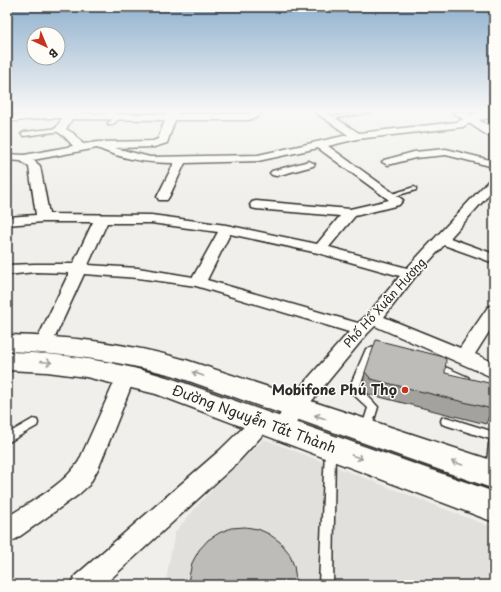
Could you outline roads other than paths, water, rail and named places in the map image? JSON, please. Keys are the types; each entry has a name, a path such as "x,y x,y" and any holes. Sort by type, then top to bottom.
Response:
{"main road":[{"name":"Đường Nguyễn Tất Thành","path":"7,343 44,344 103,350 139,357 177,367 331,447 494,507"},
{"name":"Đường Nguyễn Tất Thành","path":"7,361 34,361 66,364 127,374 279,420 365,432 493,475"}],"street":[{"path":"72,140 81,149"},
{"path":"7,157 24,158 98,145 154,144 160,143 163,140"},
{"path":"98,145 116,152 150,160 258,158 340,140"},
{"path":"256,205 350,213 395,202 397,200 319,144"},
{"path":"388,162 414,155 446,152 494,164"},
{"path":"272,154 279,186"},
{"path":"24,158 34,166 43,218"},
{"path":"163,196 181,159"},
{"path":"276,173 309,164"},
{"name":"Phố Hồ Xuân Hương","path":"84,585 228,458 279,420 494,182"},
{"path":"320,249 350,213"},
{"path":"7,221 43,218 151,219 226,229 320,249 410,274"},
{"path":"44,344 102,218"},
{"path":"198,282 226,229"},
{"path":"442,240 494,259"},
{"path":"7,270 35,268 78,269 145,274 198,282 367,324 464,357 494,371"},
{"path":"464,357 494,311"},
{"path":"7,531 70,488 81,478 88,467 127,374"}],"lane":[{"path":"392,195 414,189"},
{"path":"365,432 373,407 356,391 355,386 369,351 375,350 390,354"},
{"path":"425,364 443,369 474,385"},
{"path":"446,421 494,436"},
{"path":"7,439 33,423"},
{"path":"493,475 494,444"},
{"path":"326,585 331,447"}],"place":[{"name":"Mobifone Phú Thọ","path":"405,390"}]}
